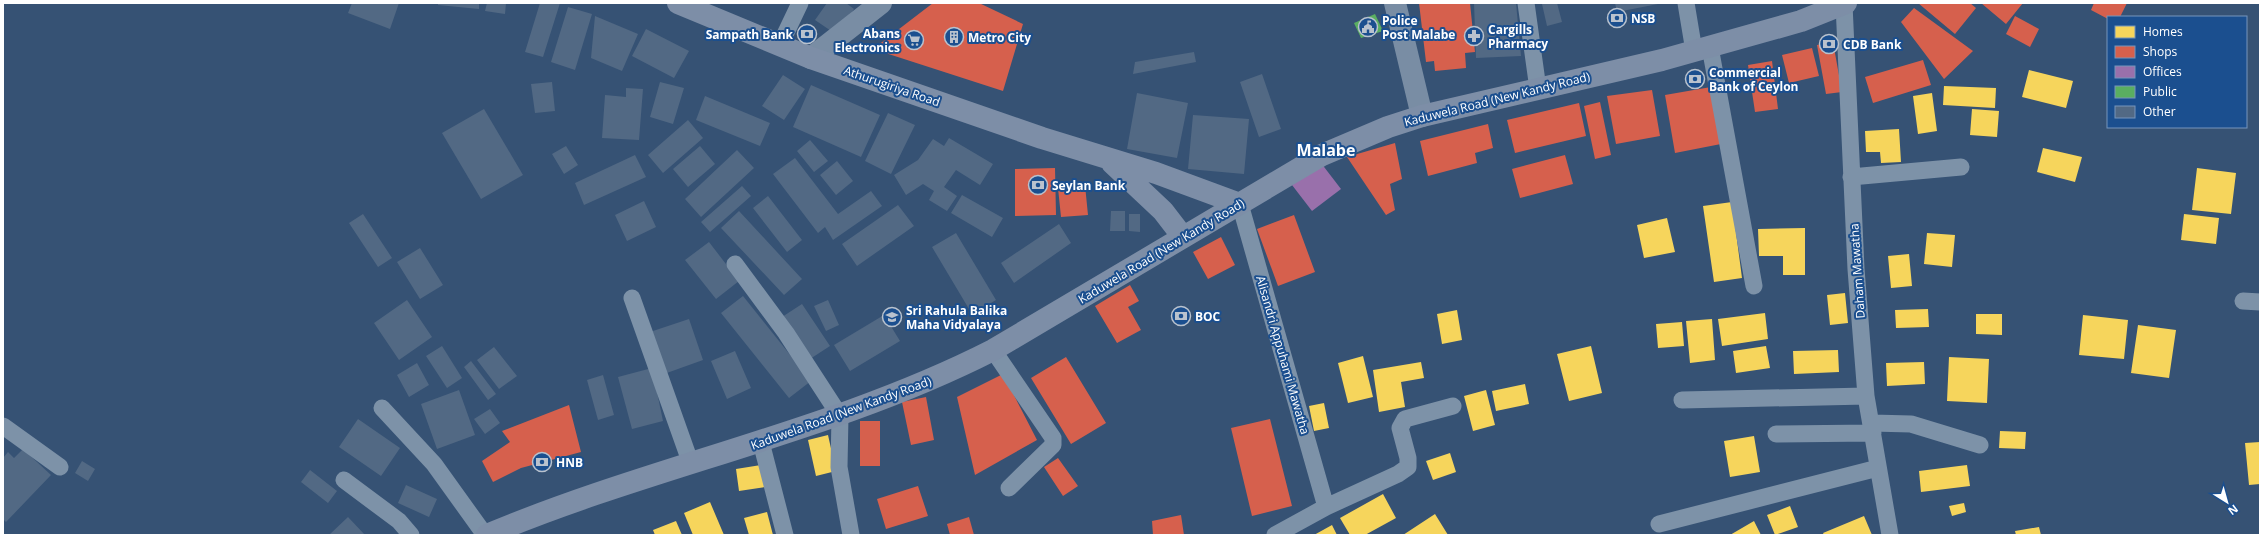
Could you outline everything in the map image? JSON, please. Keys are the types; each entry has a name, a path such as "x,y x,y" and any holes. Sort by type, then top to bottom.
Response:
{"main road":[{"name":"Kaduwela Road (New Kandy Road)","path":"486,535 585,497 840,416 946,374 993,350 1322,155 1388,127 1422,116 1702,49 1801,21 1845,4"},
{"name":"Athurugiriya Road","path":"691,6 812,58 1110,161 1156,173 1240,204"},
{"name":"Athurugiriya Road","path":"1110,161 1163,211 1183,237"}],"street":[{"path":"780,45 800,3"},
{"path":"812,58 881,3"},
{"path":"1395,3 1422,116"},
{"path":"1526,3 1538,89"},
{"path":"1686,3 1702,49 1754,286"},
{"name":"Daham Mawatha","path":"1845,4 1851,177 1856,269 1866,396 1873,428 1878,468 1890,535"},
{"path":"1851,177 1961,167"},
{"name":"Alisandri Appuhami Mawatha","path":"1240,204 1326,507"},
{"path":"736,264 786,333 840,416 839,467 850,535"},
{"path":"632,298 691,464"},
{"path":"2243,301 2260,302"},
{"path":"993,350 1053,438 1053,446 1009,488"},
{"path":"1682,400 1866,396"},
{"path":"1275,535 1326,507 1398,474 1408,467 1408,458 1400,428 1405,419 1453,406"},
{"path":"382,408 434,464 486,535"},
{"path":"1776,434 1911,424 1980,444"},
{"path":"3,426 60,467"},
{"path":"761,442 785,535"},
{"path":"1659,524 1878,468"},
{"path":"344,480 399,521 411,535"}],"building: Homes":[{"path":"2029,70 2073,81 2066,108 2022,97"},
{"path":"1944,86 1996,88 1995,108 1943,105"},
{"path":"1932,93 1937,131 1918,134 1913,96"},
{"path":"1972,109 1999,111 1997,137 1970,135"},
{"path":"1899,129 1901,162 1881,163 1880,152 1866,152 1865,131"},
{"path":"2043,148 2082,157 2075,182 2037,172"},
{"path":"2197,168 2236,173 2231,214 2192,210"},
{"path":"1732,202 1742,278 1714,282 1703,206"},
{"path":"2184,214 2219,218 2216,244 2181,240"},
{"path":"1667,218 1675,252 1644,258 1637,225"},
{"path":"1805,228 1805,275 1783,275 1783,256 1759,256 1758,229"},
{"path":"1927,233 1955,235 1952,267 1924,264"},
{"path":"1909,254 1912,286 1891,288 1888,256"},
{"path":"1845,293 1848,323 1830,325 1827,295"},
{"path":"1928,309 1929,327 1896,328 1895,310"},
{"path":"1457,310 1462,340 1442,344 1437,314"},
{"path":"1765,313 1768,339 1722,346 1718,319"},
{"path":"1976,314 2002,314 2002,335 1976,334"},
{"path":"2083,315 2128,320 2124,359 2079,355"},
{"path":"1712,319 1715,360 1690,363 1686,321"},
{"path":"1682,322 1684,346 1658,348 1656,324"},
{"path":"2138,325 2176,330 2169,378 2131,373"},
{"path":"1591,346 1602,393 1569,401 1557,354"},
{"path":"1766,346 1770,368 1736,373 1733,351"},
{"path":"1838,350 1839,372 1794,374 1793,351"},
{"path":"1363,356 1373,397 1348,403 1338,363"},
{"path":"1949,357 1989,359 1987,403 1947,401"},
{"path":"1421,362 1424,378 1401,382 1405,407 1379,412 1373,370"},
{"path":"1924,362 1925,384 1887,386 1886,363"},
{"path":"1525,384 1529,404 1496,411 1492,391"},
{"path":"1486,390 1495,425 1473,431 1464,396"},
{"path":"1324,403 1329,428 1314,431 1309,406"},
{"path":"2000,431 2026,432 2025,449 1999,448"},
{"path":"828,435 836,471 816,476 808,440"},
{"path":"1754,436 1760,472 1730,477 1724,441"},
{"path":"2260,442 2260,484 2249,485 2245,443"},
{"path":"1450,453 1456,472 1433,480 1426,461"},
{"path":"761,465 765,487 739,491 736,469"},
{"path":"1967,465 1970,486 1921,492 1919,471"},
{"path":"1383,494 1396,518 1365,535 1350,535 1340,518"},
{"path":"710,502 724,535 693,535 684,513"},
{"path":"1964,503 1966,512 1952,516 1949,506"},
{"path":"1790,506 1798,527 1775,535 1767,515"},
{"path":"767,512 773,535 749,535 744,518"},
{"path":"1435,514 1448,535 1403,535"},
{"path":"1864,516 1872,535 1824,535 1823,533"},
{"path":"676,521 682,535 655,535 653,530"},
{"path":"1754,521 1761,535 1730,535"},
{"path":"1332,525 1337,535 1314,535"},
{"path":"2039,527 2041,535 2016,535 2015,531"}],"building: Shops":[{"name":"Metro City","path":"933,3 979,3 1023,24 1003,91 873,49"},
{"path":"1419,3 1470,3 1475,52 1465,53 1466,68 1435,71 1434,61 1426,62"},
{"path":"1918,3 1970,3 1976,8 1955,34"},
{"path":"1981,3 2023,3 2006,24"},
{"path":"2094,3 2127,3 2120,16 2107,16 2107,18 2091,10"},
{"path":"1914,8 1973,51 1944,79 1901,22"},
{"path":"2015,16 2039,29 2030,47 2006,34"},
{"path":"1833,42 1842,92 1826,94 1817,45"},
{"path":"1812,48 1819,76 1789,83 1782,55"},
{"path":"1923,60 1931,85 1873,103 1865,77"},
{"path":"1772,61 1778,109 1755,112 1748,65"},
{"path":"1711,87 1721,144 1675,153 1665,95"},
{"path":"1652,90 1660,136 1616,144 1607,96"},
{"path":"1600,102 1611,155 1595,159 1584,106"},
{"path":"1579,103 1586,136 1515,153 1507,120"},
{"path":"1488,124 1493,148 1475,153 1477,163 1428,176 1420,141"},
{"path":"1395,143 1402,179 1390,184 1395,210 1386,215 1347,157"},
{"path":"1565,155 1573,184 1520,198 1512,169"},
{"path":"1055,168 1056,215 1015,216 1015,169"},
{"path":"1085,185 1088,215 1061,217 1058,188"},
{"path":"1294,215 1315,272 1278,286 1257,229"},
{"path":"1221,237 1235,265 1208,279 1193,252"},
{"path":"1130,285 1139,301 1128,307 1141,330 1117,343 1095,306"},
{"path":"1066,357 1106,423 1071,444 1031,378"},
{"path":"1003,374 1037,440 975,475 957,397"},
{"path":"926,397 934,440 911,445 902,402"},
{"path":"569,405 581,452 521,468 493,482 482,461 510,442 502,431"},
{"path":"1270,419 1292,506 1252,516 1231,428"},
{"path":"860,421 880,421 880,466 860,466"},
{"path":"1058,458 1078,486 1063,496 1044,467"},
{"path":"918,486 928,516 886,529 877,499"},
{"path":"1181,515 1184,535 1153,535 1152,521"},
{"path":"969,517 974,535 950,535 947,524"}],"building: Offices":[{"path":"1321,163 1341,189 1312,211 1292,185"}],"building: Public":[{"name":"Police Post Malabe","path":"1375,14 1383,31 1361,38 1354,23"}],"building: Other":[{"path":"352,3 399,3 390,29 348,13"},
{"path":"438,3 479,3 479,9 438,5"},
{"path":"487,3 506,3 505,14 485,11"},
{"path":"540,3 560,3 543,57 525,52"},
{"path":"827,3 846,3 854,9 837,35 815,20"},
{"path":"1474,3 1516,3 1521,56 1476,58"},
{"path":"1557,3 1562,22 1547,26 1542,4"},
{"path":"1615,3 1658,3 1658,4 1617,12"},
{"path":"568,7 592,14 575,70 551,62"},
{"path":"595,16 638,34 622,71 591,58"},
{"path":"646,29 689,51 674,78 632,56"},
{"path":"1194,52 1196,62 1133,74 1135,62"},
{"path":"1262,74 1281,129 1259,137 1240,82"},
{"path":"783,75 805,89 784,120 762,106"},
{"path":"552,82 555,111 535,113 531,84"},
{"path":"660,82 684,88 673,124 650,117"},
{"path":"811,85 880,115 861,157 793,127"},
{"path":"626,88 643,89 639,140 602,138 605,95 626,97"},
{"path":"1137,93 1188,103 1177,158 1127,149"},
{"path":"705,96 770,123 760,146 696,120"},
{"path":"484,109 523,175 481,199 442,133"},
{"path":"888,113 915,125 891,174 865,161"},
{"path":"1193,115 1249,119 1244,174 1188,169"},
{"path":"688,120 703,138 663,173 648,155"},
{"path":"949,138 993,164 980,185 956,170 944,187 957,196 947,211 929,200 934,191 923,184 906,195 894,175 918,160 933,139 944,146"},
{"path":"810,140 828,161 814,172 797,151"},
{"path":"566,146 578,165 564,174 552,154"},
{"path":"700,146 715,164 688,187 673,169"},
{"path":"737,150 754,168 701,217 685,199"},
{"path":"635,155 646,177 584,205 575,183"},
{"path":"795,158 838,214 871,191 882,206 833,240 825,227 818,233 773,174"},
{"path":"837,161 853,181 836,195 820,175"},
{"path":"742,186 751,196 710,232 701,222"},
{"path":"962,195 1003,218 992,237 951,213"},
{"path":"768,196 802,240 787,252 753,208"},
{"path":"644,201 656,227 627,241 615,215"},
{"path":"898,205 914,226 857,266 842,244"},
{"path":"739,211 802,279 784,295 721,228"},
{"path":"1111,211 1125,211 1125,231 1110,231"},
{"path":"363,214 392,258 378,267 349,223"},
{"path":"1129,214 1140,214 1140,232 1129,231"},
{"path":"1059,224 1071,243 1014,283 1001,263"},
{"path":"956,233 996,300 972,314 932,247"},
{"path":"709,242 739,281 716,299 685,260"},
{"path":"420,248 443,285 420,299 397,262"},
{"path":"743,296 811,381 789,398 721,313"},
{"path":"407,300 432,337 399,360 374,323"},
{"path":"828,300 839,325 826,331 814,306"},
{"path":"802,304 830,346 810,359 782,317"},
{"path":"884,315 900,341 850,371 834,345"},
{"path":"689,319 703,360 664,374 650,332"},
{"path":"442,346 462,378 447,388 426,356"},
{"path":"494,347 517,376 499,389 477,360"},
{"path":"735,351 751,388 727,399 711,361"},
{"path":"471,361 496,394 488,400 464,367"},
{"path":"417,363 429,385 409,397 397,375"},
{"path":"652,368 663,421 632,429 618,377"},
{"path":"603,375 614,415 598,420 587,380"},
{"path":"459,390 475,435 437,449 421,404"},
{"path":"490,409 500,423 485,434 474,419"},
{"path":"358,419 400,448 381,476 339,447"},
{"path":"23,449 51,475 6,522 3,519 3,458 8,452 14,458"},
{"path":"82,461 95,469 88,481 75,473"},
{"path":"310,470 337,491 328,503 301,482"},
{"path":"406,485 437,499 429,517 398,503"},
{"path":"348,517 365,535 329,535"}],"place":[{"name":"NSB","path":"1617,18"},
{"name":"Police Post Malabe","path":"1368,27"},
{"name":"Sampath Bank","path":"807,34"},
{"name":"Cargills Pharmacy","path":"1474,36"},
{"name":"Metro City","path":"954,37"},
{"name":"Abans Electronics","path":"914,40"},
{"name":"CDB Bank","path":"1829,44"},
{"name":"Commercial Bank of Ceylon","path":"1695,79"},
{"name":"Seylan Bank","path":"1038,185"},
{"name":"BOC","path":"1181,316"},
{"name":"Sri Rahula Balika Maha Vidyalaya","path":"892,317"},
{"name":"HNB","path":"542,462"}],"district":[{"name":"Malabe","path":"1326,150"}]}
